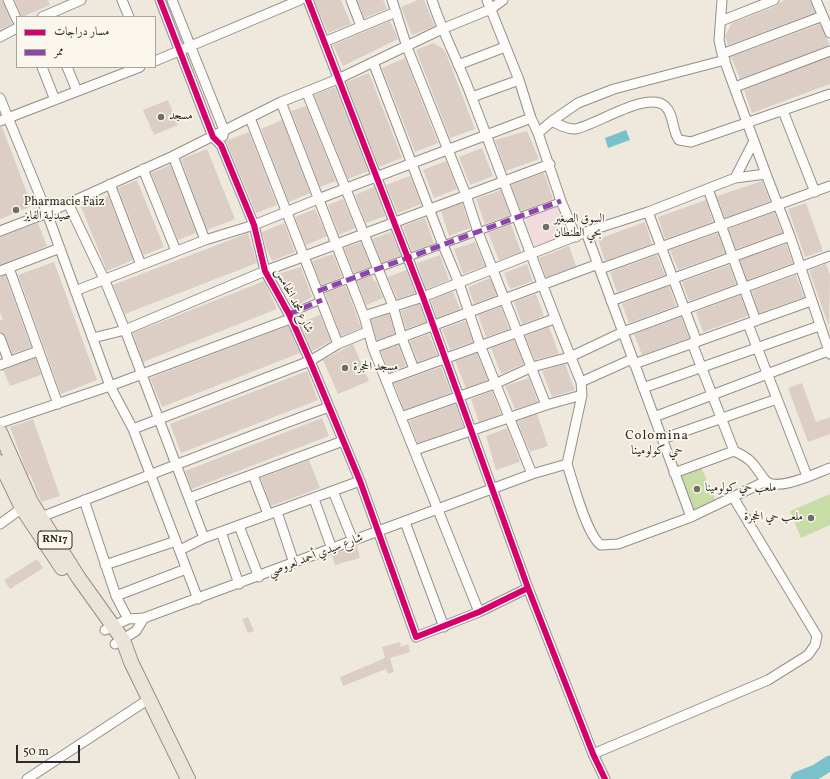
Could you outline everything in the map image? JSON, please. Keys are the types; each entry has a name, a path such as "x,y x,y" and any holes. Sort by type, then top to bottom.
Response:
{"main road":[{"name":"RN17","path":"0,432 31,502 109,628"},
{"name":"RN17","path":"0,462 22,508 128,656 188,779"}],"street":[{"path":"8,0 16,18"},
{"path":"43,16 58,4 81,0"},
{"path":"122,0 128,16"},
{"name":"شارع محمد الخامس","path":"160,0 213,136 221,145 254,225 265,270 290,316 360,481 416,637 444,627"},
{"path":"172,0 224,130 221,145"},
{"path":"156,61 300,0"},
{"path":"308,0 433,326 470,431 494,490 528,588 593,754 605,779"},
{"path":"351,0 361,26"},
{"path":"394,0 396,12 407,46 466,195 478,232 546,405"},
{"path":"432,0 442,29 472,97 517,218 529,255 580,382 582,395 567,464 590,532 596,542 601,546 618,544 691,517 766,481"},
{"path":"487,0 519,80 531,118 550,164 561,200 576,237"},
{"path":"0,231 47,213 173,156 281,102 307,93 442,29 491,9 503,0"},
{"path":"654,417 829,352 790,236 747,124 724,57 719,40 722,0"},
{"path":"721,21 774,0"},
{"path":"816,0 830,33"},
{"path":"324,42 396,12"},
{"path":"538,133 578,103 614,89 724,57 823,16"},
{"path":"0,36 16,28"},
{"path":"458,65 505,47"},
{"path":"735,87 830,51"},
{"path":"373,62 459,283 480,345 497,383 532,474"},
{"path":"42,68 55,100"},
{"path":"67,68 77,91"},
{"path":"4,119 137,68"},
{"path":"472,97 519,80"},
{"path":"307,93 345,190 366,234 394,306 402,338 414,369"},
{"path":"552,121 564,127 574,129 634,106 651,102 660,103 667,108 677,137 683,142 691,142 828,95 830,105"},
{"path":"0,98 4,119 47,213 110,386 133,429 152,475 198,599"},
{"path":"281,102 364,316 367,332 373,348 479,612"},
{"path":"783,111 815,192"},
{"path":"250,118 338,344"},
{"path":"75,291 105,281 205,240 254,225 531,118"},
{"path":"735,178 754,141"},
{"path":"173,156 205,240"},
{"path":"93,338 125,330 265,270 366,234 393,221 429,207 503,183 550,164"},
{"path":"143,169 176,251"},
{"path":"364,316 422,297 586,232 648,212 735,178 766,174"},
{"path":"110,184 141,265"},
{"path":"373,348 542,286 722,226 830,186"},
{"path":"708,189 745,287 757,348 807,476"},
{"path":"318,291 517,218 561,200"},
{"path":"68,203 105,281 143,374 158,420 204,538"},
{"path":"648,212 685,309 701,368 734,451 748,458 766,481 776,485 786,484 830,468"},
{"path":"586,232 691,517"},
{"path":"611,301 790,236"},
{"path":"58,404 4,269 60,248"},
{"path":"400,417 497,383 532,368 570,357 623,332 830,256"},
{"path":"0,423 143,374 290,316 322,300"},
{"path":"580,382 633,361 695,343 811,301"},
{"path":"386,380 554,319"},
{"path":"643,388 819,326"},
{"path":"133,429 310,361 338,344 367,332"},
{"path":"0,338 9,362"},
{"path":"0,365 38,351"},
{"path":"414,450 546,405 582,395"},
{"path":"662,439 777,398"},
{"path":"41,517 152,475 222,446 329,407"},
{"path":"189,498 343,441"},
{"path":"674,473 734,451"},
{"name":"شارع سيدي أحمد لعروصي","path":"109,628 128,619 144,618 198,599 494,490 532,474 567,464"},
{"path":"253,475 294,563"},
{"path":"180,550 204,538 360,481"},
{"path":"333,491 353,541"},
{"path":"593,754 768,680 808,655 815,646 818,636 733,497"},
{"path":"314,499 332,549"},
{"path":"84,500 116,596 128,619"},
{"path":"0,524 22,508"},
{"path":"405,522 444,627 528,588"},
{"path":"239,526 259,577"},
{"path":"221,532 239,584"},
{"path":"105,564 176,541"},
{"path":"116,596 186,569"},
{"path":"119,642 136,631 144,618"},
{"path":"27,779 149,699"}],"shaded area":[{"name":"السوق الصغير بحي الطنطان","path":"557,206 568,235 535,247 525,219"}],"green space":[{"name":"ملعب حي كولومينا","path":"701,467 716,501 694,511 678,478"},
{"name":"ملعب حي الحجرة","path":"830,494 830,525 801,538 790,511"}],"water":[{"path":"626,130 630,140 608,148 605,138"}],"building":[{"path":"0,0 2,0 12,24 0,30"},
{"path":"15,0 48,0 50,5 22,16"},
{"path":"314,0 341,0 351,24 328,33"},
{"path":"357,0 383,0 387,9 364,18"},
{"path":"418,0 424,0 435,26 412,35 401,7"},
{"path":"784,0 810,0 815,13 728,45 725,36 732,23 776,6"},
{"path":"390,21 398,39 343,66 333,45"},
{"path":"820,24 830,45 740,79 731,57"},
{"path":"433,43 442,48 446,53 475,129 450,138 416,50"},
{"path":"830,57 830,84 752,113 744,90"},
{"path":"405,58 438,143 415,152 382,68"},
{"path":"369,73 402,158 379,167 346,82"},
{"path":"335,87 368,171 348,179 314,95"},
{"name":"مسجد","path":"168,100 178,125 154,135 143,110"},
{"path":"306,106 336,181 320,187 291,111"},
{"path":"282,120 310,193 289,202 261,129"},
{"path":"0,127 2,127 32,206 0,219"},
{"path":"527,131 539,159 506,171 495,140"},
{"path":"249,132 277,205 256,213 226,141"},
{"path":"482,148 493,176 470,185 459,157"},
{"path":"207,149 235,219 207,230 181,159"},
{"path":"446,161 457,189 434,198 423,170"},
{"path":"170,165 196,233 178,240 151,173"},
{"path":"544,173 553,199 521,211 511,185"},
{"path":"410,176 421,204 398,213 386,185"},
{"path":"137,180 164,247 144,255 118,188"},
{"path":"762,181 770,201 725,218 717,196"},
{"path":"374,187 385,216 366,223 355,195"},
{"path":"501,190 510,215 485,224 476,199"},
{"path":"108,196 133,260 107,271 81,207"},
{"path":"343,199 355,228 339,235 328,205"},
{"path":"706,200 713,222 665,239 658,217"},
{"path":"462,203 470,228 449,236 441,211"},
{"path":"806,203 823,251 805,257 788,209"},
{"path":"315,209 327,236 306,245 295,217"},
{"path":"774,212 782,233 736,249 729,229"},
{"path":"425,218 434,243 412,251 403,226"},
{"path":"645,222 652,244 605,261 598,239"},
{"path":"38,223 47,246 0,265 0,237"},
{"path":"284,223 295,252 272,261 266,248 262,232"},
{"path":"511,224 521,252 499,260 488,233"},
{"path":"391,232 401,256 382,263 372,239"},
{"path":"248,233 257,263 125,314 113,285"},
{"path":"718,233 725,253 678,270 670,250"},
{"path":"361,242 371,267 354,273 344,248"},
{"path":"475,242 485,266 463,274 454,249"},
{"path":"786,244 793,263 747,280 740,260"},
{"path":"569,246 576,266 546,277 539,258"},
{"path":"333,254 342,277 321,285 312,261"},
{"path":"440,255 449,280 426,289 417,263"},
{"path":"657,255 665,275 617,292 610,272"},
{"path":"54,262 97,380 61,394 18,275"},
{"path":"527,264 533,281 510,289 504,273"},
{"path":"826,264 830,275 829,327 809,270"},
{"path":"729,265 736,284 689,301 682,282"},
{"path":"301,267 312,297 293,308 277,274"},
{"path":"406,270 415,293 397,299 388,277"},
{"path":"5,275 31,347 12,354 5,336 0,332 0,320 3,320 0,312 0,277"},
{"path":"796,275 804,297 759,313 752,291"},
{"path":"372,276 374,281 376,281 383,298 366,305 357,281"},
{"path":"490,278 497,295 474,304 468,287"},
{"path":"264,281 277,309 143,362 133,333"},
{"path":"346,286 361,328 341,336 325,293"},
{"path":"669,286 676,306 629,323 622,304"},
{"path":"453,291 460,309 437,318 431,300"},
{"path":"536,294 544,316 522,324 514,302"},
{"path":"740,295 748,316 703,332 696,312"},
{"path":"419,304 426,322 406,329 401,311"},
{"path":"501,307 509,329 486,337 478,315"},
{"path":"389,314 395,334 377,340 371,320"},
{"path":"320,315 331,341 312,351 300,323"},
{"path":"681,317 689,338 642,355 634,334"},
{"path":"464,321 466,322 473,342 450,350 442,329"},
{"path":"288,326 300,353 162,407 150,378"},
{"path":"549,327 559,354 535,360 525,336"},
{"path":"429,334 437,355 418,362 410,341"},
{"path":"514,340 524,364 501,374 491,348"},
{"name":"مسجد الحجرة","path":"353,344 369,381 338,394 323,360"},
{"path":"398,345 406,366 389,372 381,351"},
{"path":"477,353 488,380 466,388 455,361"},
{"path":"35,358 41,375 10,386 3,370"},
{"path":"565,364 575,390 552,397 542,371"},
{"path":"441,367 451,393 404,410 394,383"},
{"path":"307,371 318,400 181,453 170,424"},
{"path":"529,378 538,402 515,409 505,386"},
{"path":"802,383 816,422 830,417 830,434 808,442 788,388"},
{"path":"492,391 501,414 479,422 471,399"},
{"path":"455,404 464,427 418,443 409,421"},
{"path":"537,414 548,446 530,452 517,421"},
{"path":"322,418 329,436 192,489 185,471"},
{"path":"33,419 60,496 41,502 30,474 28,475 10,427"},
{"path":"507,428 520,462 496,470 486,436"},
{"path":"309,460 320,488 271,506 261,478"},
{"path":"357,546 360,558 335,565 332,555"},
{"path":"37,559 43,568 10,589 4,580"},
{"path":"248,617 254,631 248,633 242,619"},
{"path":"400,642 401,647 408,644 410,652 390,658 394,672 388,674 386,669 343,686 340,677 383,659 385,657 382,647"}],"waterway":[{"path":"798,779 816,772 830,763"}],"marked path":[{"path":"318,291 561,201"},
{"path":"289,314 322,300"}],"cycle path":[{"path":"160,0 213,137 221,145 254,225 265,271 289,314 360,481 416,637 479,612 528,588"},
{"path":"308,0 423,297 528,588 593,754 605,779"}],"place":[{"name":"مسجد","path":"161,117"},
{"name":"Pharmacie Faiz صيدلية الفايز","path":"16,210"},
{"name":"السوق الصغير بحي الطنطان","path":"546,227"},
{"name":"مسجد الحجرة","path":"345,368"},
{"name":"ملعب حي كولومينا","path":"697,489"},
{"name":"ملعب حي الحجرة","path":"811,518"}],"district":[{"name":"Colomina حي كولومينا","path":"657,444"}]}
